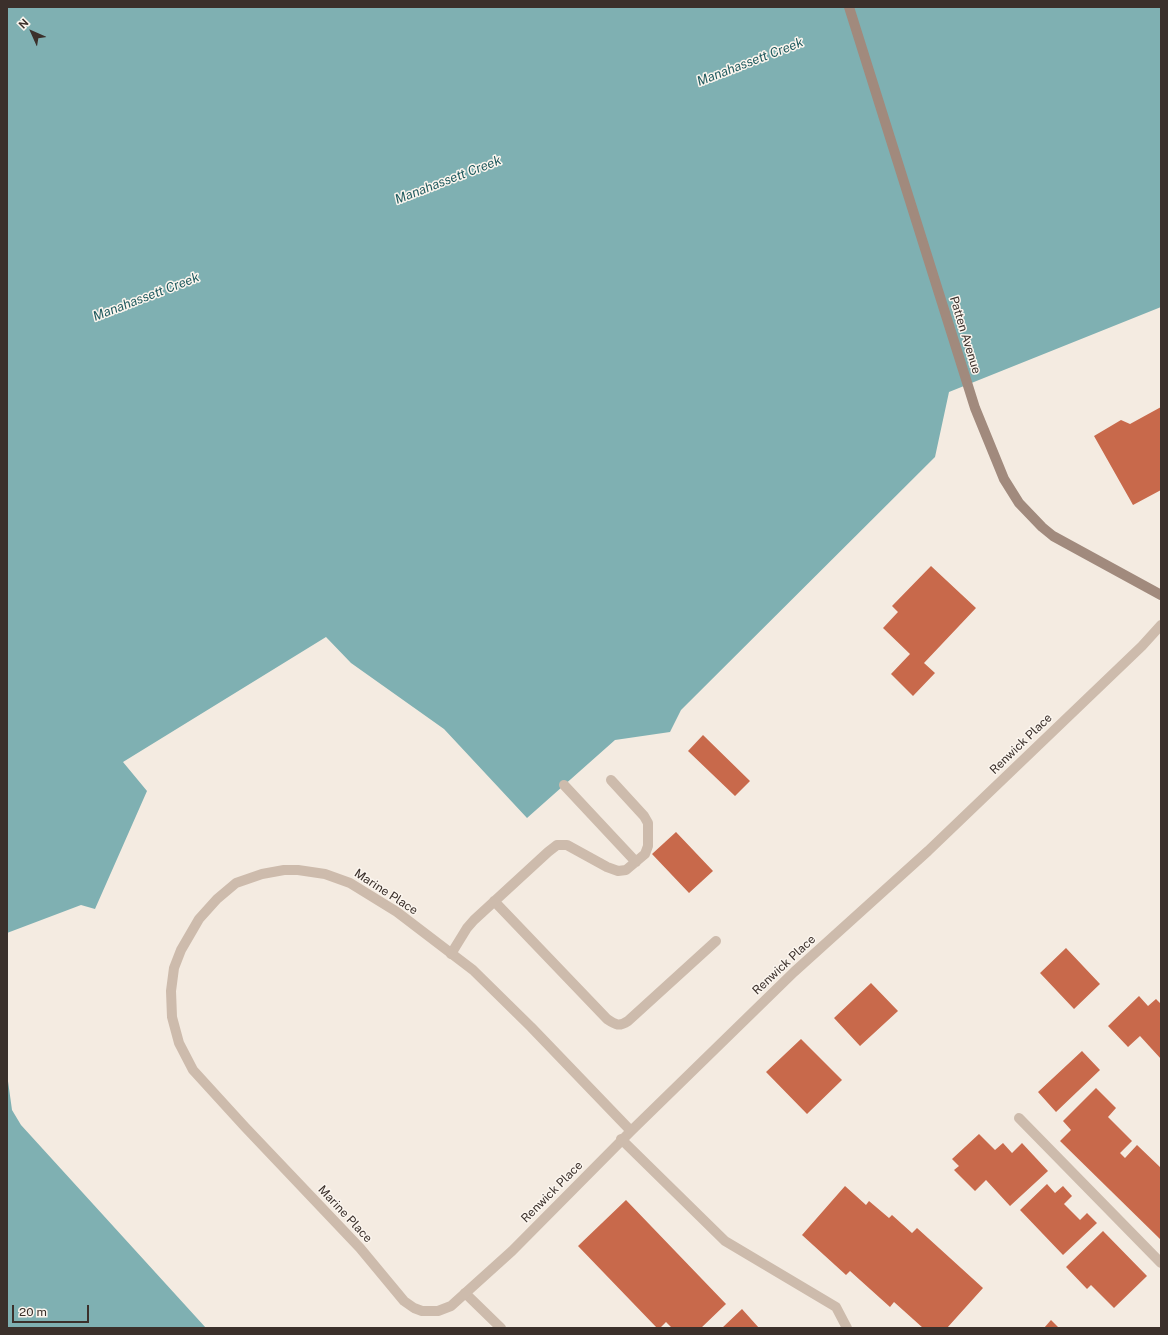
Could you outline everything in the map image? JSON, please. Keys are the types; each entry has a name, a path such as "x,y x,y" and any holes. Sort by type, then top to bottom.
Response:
{"street":[{"name":"Patten Avenue","path":"849,7 975,408 1004,479 1019,503 1042,527 1053,536 1161,595"},
{"name":"Renwick Place","path":"422,1311 438,1311 451,1306 512,1251 621,1139 794,972 933,846 1142,646 1161,625"},
{"path":"451,954 467,928 494,901 548,852 558,845 567,845 607,867 618,871 626,870 645,854 648,846 648,823 644,816 610,780"},
{"path":"564,785 636,862"},
{"name":"Marine Place","path":"422,1311 414,1308 404,1301 360,1248 245,1127 194,1070 179,1043 172,1017 171,990 174,968 181,950 199,920 217,899 236,883 262,874 284,870 298,870 325,874 350,883 397,912 473,970 531,1027 631,1131"},
{"path":"494,901 607,1019 615,1025 622,1025 628,1021 716,942"},
{"path":"1019,1118 1161,1263"},
{"path":"621,1139 725,1241 836,1307 847,1328"},
{"path":"465,1293 501,1328"}],"water":[{"name":"Manahassett Creek","path":"7,7 1161,7 1161,307 949,392 935,457 681,710 670,732 615,740 527,818 444,729 351,663 326,637 123,762 147,791 95,909 81,905 7,933"},
{"path":"7,1074 12,1110 21,1125 206,1328 7,1328"}],"building":[{"path":"1161,407 1161,490 1133,505 1094,436 1121,420 1130,424"},
{"path":"931,566 976,608 924,663 935,673 913,696 891,674 910,654 883,628 898,612 892,606"},
{"path":"703,735 750,781 735,796 688,751"},
{"path":"676,832 713,871 689,893 652,854"},
{"path":"1066,948 1100,984 1074,1009 1040,973"},
{"path":"871,983 898,1011 860,1046 834,1018"},
{"path":"1139,996 1148,1006 1156,999 1161,1004 1161,1059 1140,1036 1128,1047 1108,1026"},
{"path":"801,1039 842,1080 807,1114 766,1072"},
{"path":"1082,1051 1100,1070 1056,1112 1038,1092"},
{"path":"1096,1088 1116,1108 1108,1117 1132,1141 1120,1153 1125,1158 1137,1145 1161,1168 1161,1240 1060,1141 1071,1130 1063,1121"},
{"path":"979,1134 995,1150 1003,1143 1012,1153 1022,1143 1048,1171 1010,1206 986,1180 975,1191 954,1170 959,1166 952,1159"},
{"path":"1047,1184 1055,1193 1063,1186 1072,1196 1064,1204 1080,1220 1087,1213 1097,1223 1063,1255 1020,1210"},
{"path":"845,1186 866,1205 869,1201 889,1218 892,1215 912,1233 917,1228 983,1288 947,1328 923,1328 894,1302 890,1307 850,1271 846,1275 802,1235"},
{"path":"626,1200 726,1304 701,1328 672,1328 666,1322 660,1328 657,1328 578,1246"},
{"path":"1103,1231 1147,1276 1114,1308 1091,1285 1087,1289 1066,1267"},
{"path":"742,1309 759,1328 722,1328"},
{"path":"1051,1320 1059,1328 1044,1328"}]}
